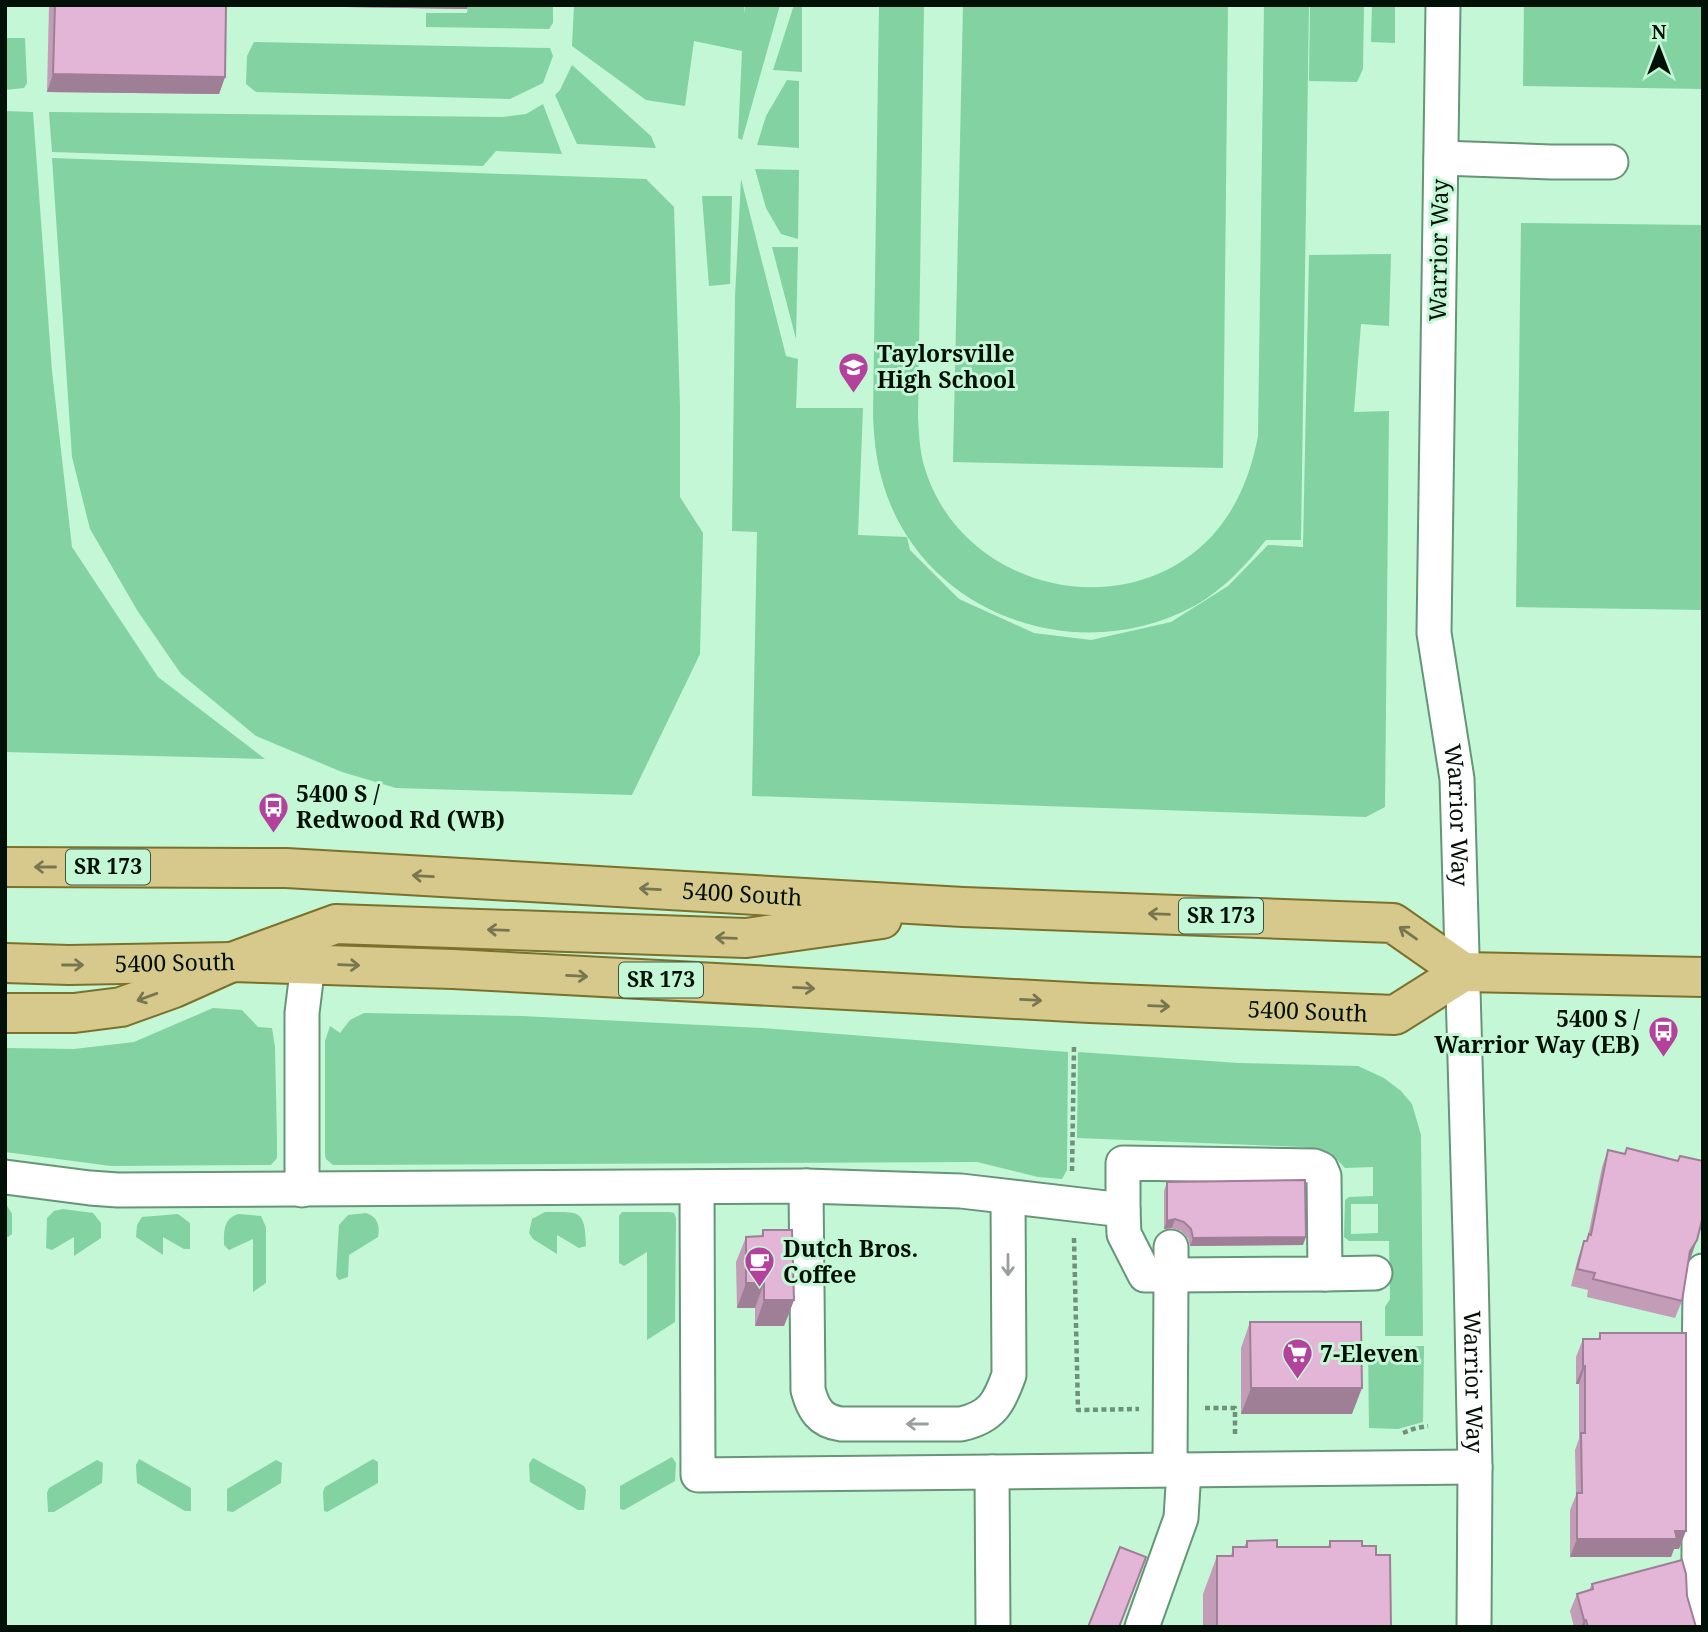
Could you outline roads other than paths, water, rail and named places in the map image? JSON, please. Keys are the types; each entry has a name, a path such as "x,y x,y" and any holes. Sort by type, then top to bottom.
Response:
{"main road":[{"name":"5400 South","path":"5,867 286,869 963,907 1393,923 1463,972 1395,1015 1090,1003 453,969 232,962 69,965 5,963"},
{"path":"5,1013 75,1013 121,1007 336,924 746,938 963,907"},
{"path":"1463,972 1703,977"}],"street":[{"name":"Warrior Way","path":"1443,5 1434,634 1457,779 1475,1467 1475,1627"},
{"path":"1441,158 1611,162"},
{"path":"302,1190 302,1013 308,964"},
{"path":"1306,1264 1324,1176 1321,1169 1314,1166 1296,1177 1171,1177 1123,1163 1124,1234 1145,1275 1171,1261 1210,1260 1261,1260 1375,1273"},
{"path":"5,1177 109,1189 806,1186 914,1188 1123,1210"},
{"path":"806,1186 808,1390 818,1415 829,1422 841,1424 961,1424 977,1420 991,1410 1009,1375 1008,1197"},
{"path":"697,1187 698,1475 1475,1467"},
{"path":"1142,1627 1181,1518 1177,1470 1171,1261"},
{"path":"1702,1614 1700,1293 1703,1270"},
{"path":"992,1472 993,1627"}],"place":[{"name":"Taylorsville High School","path":"854,394"},
{"name":"5400 S / Redwood Rd (WB)","path":"273,834"},
{"name":"5400 S / Warrior Way (EB)","path":"1663,1059"},
{"name":"Dutch Bros. Coffee","path":"760,1289"},
{"name":"7-Eleven","path":"1297,1381"}]}
